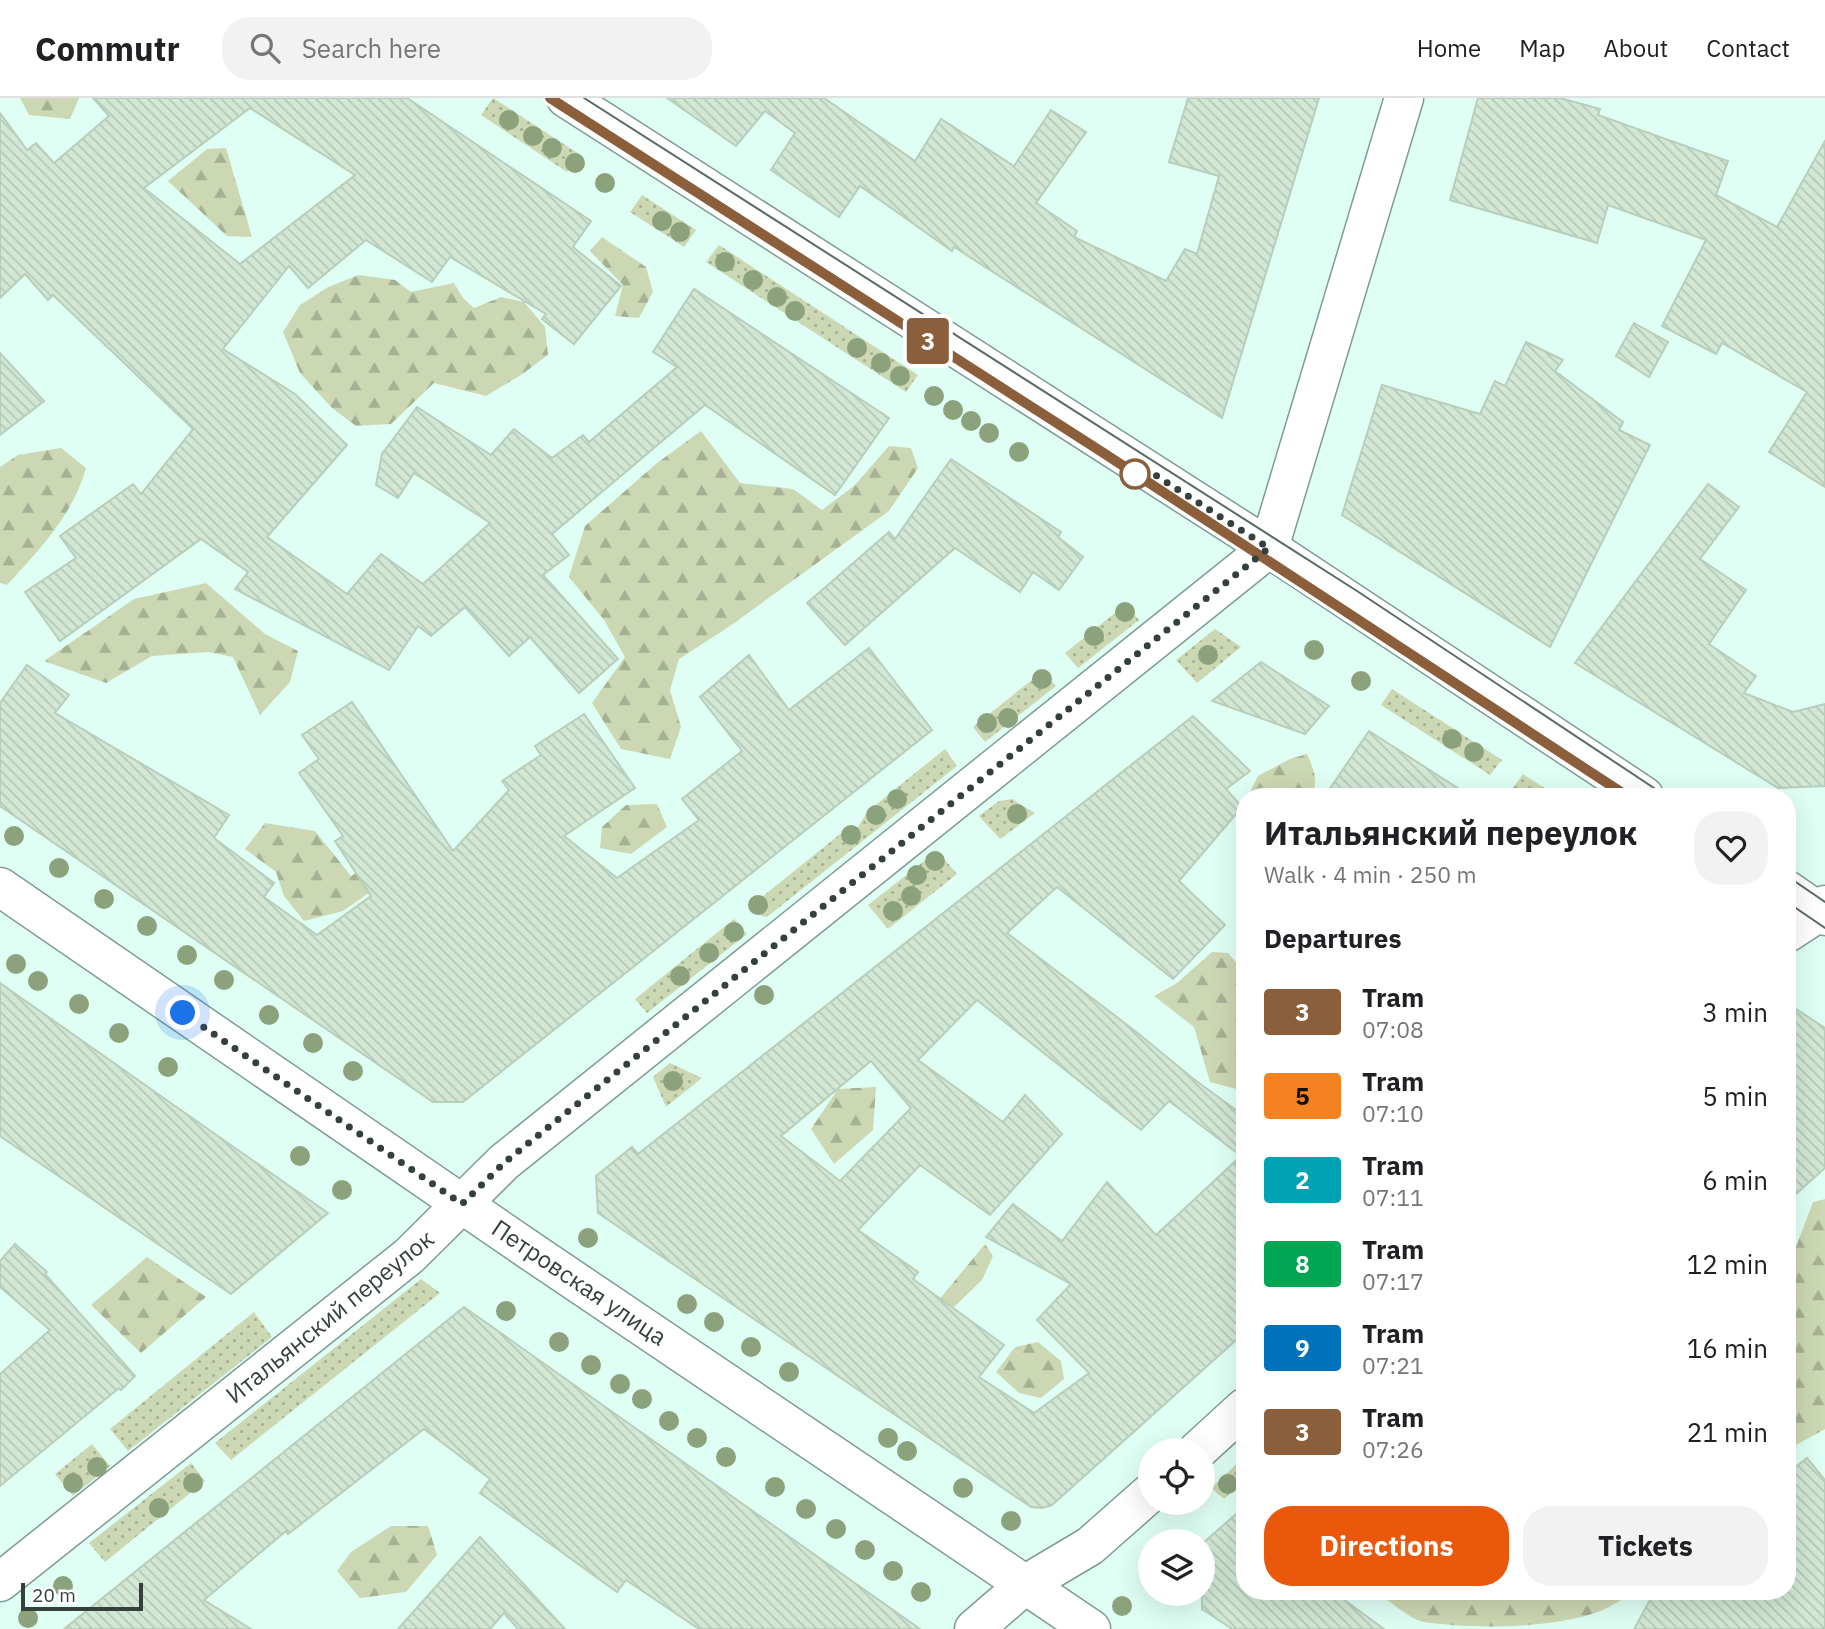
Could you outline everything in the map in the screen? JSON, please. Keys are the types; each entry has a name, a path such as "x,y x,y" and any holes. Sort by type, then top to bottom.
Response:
{"street":[{"path":"566,98 1269,548 1632,788"},
{"path":"1269,548 1404,98"},
{"name":"Итальянский переулок","path":"0,1582 410,1256 505,1162 1269,548"},
{"name":"Петровская улица","path":"0,887 462,1204 1091,1629"},
{"path":"1796,895 1823,910 1796,927"},
{"path":"1211,1438 1236,1415"},
{"path":"974,1629 1026,1584 1090,1546 1138,1504"}],"green space":[{"path":"20,98 79,98 70,119 29,115"},
{"path":"493,98 579,154 567,172 481,115"},
{"path":"226,148 252,237 227,236 168,181 207,149"},
{"path":"642,195 696,230 684,247 630,212"},
{"path":"602,237 646,267 653,292 639,318 615,316 623,285 590,251"},
{"path":"719,245 918,375 906,392 706,262"},
{"path":"359,275 395,280 411,292 454,283 463,298 474,308 501,297 524,302 545,327 548,355 486,396 434,383 391,424 356,426 332,408 300,373 283,332 300,305 328,287"},
{"path":"701,431 740,483 793,489 822,510 854,486 889,446 911,448 918,468 889,511 730,626 679,659 670,690 681,727 670,759 621,749 592,703 625,657 604,620 569,577 585,526 657,463"},
{"path":"61,448 86,468 73,501 43,545 7,585 0,583 0,467 18,455"},
{"path":"206,583 265,634 298,651 290,682 260,715 233,657 208,652 152,656 106,683 44,661 134,599"},
{"path":"1126,604 1139,620 1078,668 1065,653"},
{"path":"1215,629 1241,647 1197,683 1176,660"},
{"path":"1043,671 1056,686 985,742 973,727"},
{"path":"1392,689 1502,760 1490,775 1381,705"},
{"path":"945,749 957,766 767,917 762,916 752,905 850,826 858,827 868,811"},
{"path":"1307,754 1313,770 1315,788 1252,788 1258,776 1290,759"},
{"path":"1523,774 1545,788 1513,788"},
{"path":"1012,799 1035,813 1000,839 979,816 999,801"},
{"path":"657,804 667,827 631,854 600,848 602,827 626,805"},
{"path":"265,823 315,831 351,876 415,835 441,832 427,852 343,911 304,921 284,896 276,872 245,849"},
{"path":"937,851 957,874 888,929 868,905"},
{"path":"734,919 747,934 647,1013 635,999"},
{"path":"1212,952 1228,953 1236,962 1236,1089 1210,1082 1194,1027 1154,996 1177,983"},
{"path":"670,1063 702,1078 666,1107 653,1077"},
{"path":"876,1087 873,1130 834,1164 811,1129 838,1089"},
{"path":"1825,1199 1825,1429 1796,1445 1796,1247 1813,1202"},
{"path":"985,1244 993,1256 982,1280 954,1307 895,1390 938,1301"},
{"path":"147,1257 206,1297 141,1353 91,1305"},
{"path":"421,1279 440,1293 231,1460 215,1443"},
{"path":"254,1312 272,1337 128,1451 110,1429"},
{"path":"1038,1342 1061,1361 1064,1379 1041,1398 1019,1393 996,1372 1015,1347"},
{"path":"92,1444 110,1466 73,1496 55,1474"},
{"path":"191,1463 205,1481 105,1562 89,1543"},
{"path":"1236,1465 1236,1488 1224,1499 1215,1491 1215,1484"},
{"path":"391,1526 428,1526 437,1555 406,1592 360,1598 337,1571 351,1552"},
{"path":"1387,1600 1620,1600 1603,1610 1579,1618 1511,1626 1464,1626 1423,1622"}],"building":[{"path":"93,98 407,98 591,221 573,247 621,286 574,344 542,319 546,314 450,257 432,282 366,240 308,288 289,266 223,349 295,394 347,445 267,537 347,594 381,554 423,584 490,523 414,473 398,498 376,485 382,454 417,407 491,455 514,429 552,458 583,435 589,442 677,367 653,352 694,289 889,418 835,495 705,405 552,534 569,555 543,575 618,659 579,693 530,637 509,656 465,607 431,636 418,626 389,670 235,589 248,572 201,539 60,641 25,592 76,558 60,536 133,484 141,494 193,429 53,295 48,300 25,274 0,298 0,113 27,150 36,143 54,163 109,116","holes":["250,108 355,175 240,264 144,188"]},
{"path":"667,98 824,98 915,161 941,119 1014,166 1051,110 1086,132 1036,203 1077,231 1074,237 1166,281 1185,249 1197,254 1219,176 1169,162 1188,98 1319,98 1222,418 954,247 952,251 860,186 839,217 771,170 795,133 765,111 736,146"},
{"path":"1478,98 1560,98 1600,109 1598,115 1728,161 1716,195 1777,227 1825,141 1825,487 1769,452 1807,392 1722,343 1716,354 1662,326 1706,240 1608,205 1597,243 1450,200"},
{"path":"1634,323 1668,342 1649,377 1616,356"},
{"path":"1526,342 1563,360 1555,371 1623,422 1619,430 1650,445 1550,647 1342,515 1382,385 1480,414 1495,381 1505,386"},
{"path":"0,353 44,401 0,435"},
{"path":"951,459 1061,532 1058,537 1083,557 1059,590 1033,572 1020,592 955,548 845,645 807,603 889,532 895,539"},
{"path":"1708,484 1739,507 1700,559 1746,590 1709,644 1756,676 1744,693 1793,712 1825,704 1825,786 1778,788 1575,663"},
{"path":"869,648 932,730 463,1102 433,1102 0,806 0,703 27,665 69,695 55,713 229,815 214,838 274,883 264,897 317,935 371,896 335,841 343,836 299,773 319,759 302,735 352,702 453,851 509,790 502,781 541,755 535,746 584,714 635,788 564,836 617,878 699,820 682,799 742,751 700,697 749,655 789,710"},
{"path":"1261,662 1329,706 1305,734 1212,701"},
{"path":"1193,716 1250,771 1226,789 1236,800 1236,814 1179,881 1225,925 1173,979 1057,887 1007,933 1236,1110 1236,1152 1169,1101 1141,1130 977,1000 918,1060 1003,1122 1025,1095 1062,1134 990,1215 920,1165 858,1230 918,1272 913,1279 1004,1345 979,1377 1034,1413 1089,1373 1037,1320 1071,1284 986,1237 1013,1204 1062,1241 1107,1182 1156,1235 1236,1161 1236,1340 1052,1505 1031,1507 598,1213 596,1176 632,1147 638,1154","holes":["871,1061 911,1108 840,1181 781,1136"]},
{"path":"1369,731 1458,788 1330,788"},
{"path":"0,983 328,1213 231,1294 0,1136"},
{"path":"1796,1009 1825,1028 1825,1168 1796,1194"},
{"path":"15,1244 47,1272 45,1274 135,1376 0,1486 0,1374 50,1330 0,1287 0,1261"},
{"path":"464,1307 920,1629 699,1629 626,1580 617,1592 480,1493 490,1479 424,1429 288,1534 286,1531 204,1600 251,1629 64,1629"},
{"path":"1807,1458 1825,1480 1825,1629 1634,1629 1650,1600 1796,1600 1796,1467"},
{"path":"1236,1514 1236,1600 1344,1600 1384,1629 1232,1629 1202,1609 1202,1606 1215,1606 1215,1533"},
{"path":"480,1537 565,1629 518,1629 504,1613 490,1629 398,1629"}],"tram line":[{"path":"550,98 1102,452 1614,788"},
{"name":"3","path":"550,98 1102,452 1615,788"},
{"path":"584,98 1357,591 1654,788"},
{"path":"1796,882 1825,902"},
{"path":"1796,908 1825,928"}],"route":[{"path":"183,1013 462,1204 505,1162 1269,548 1149,471 1135,474"}]}
